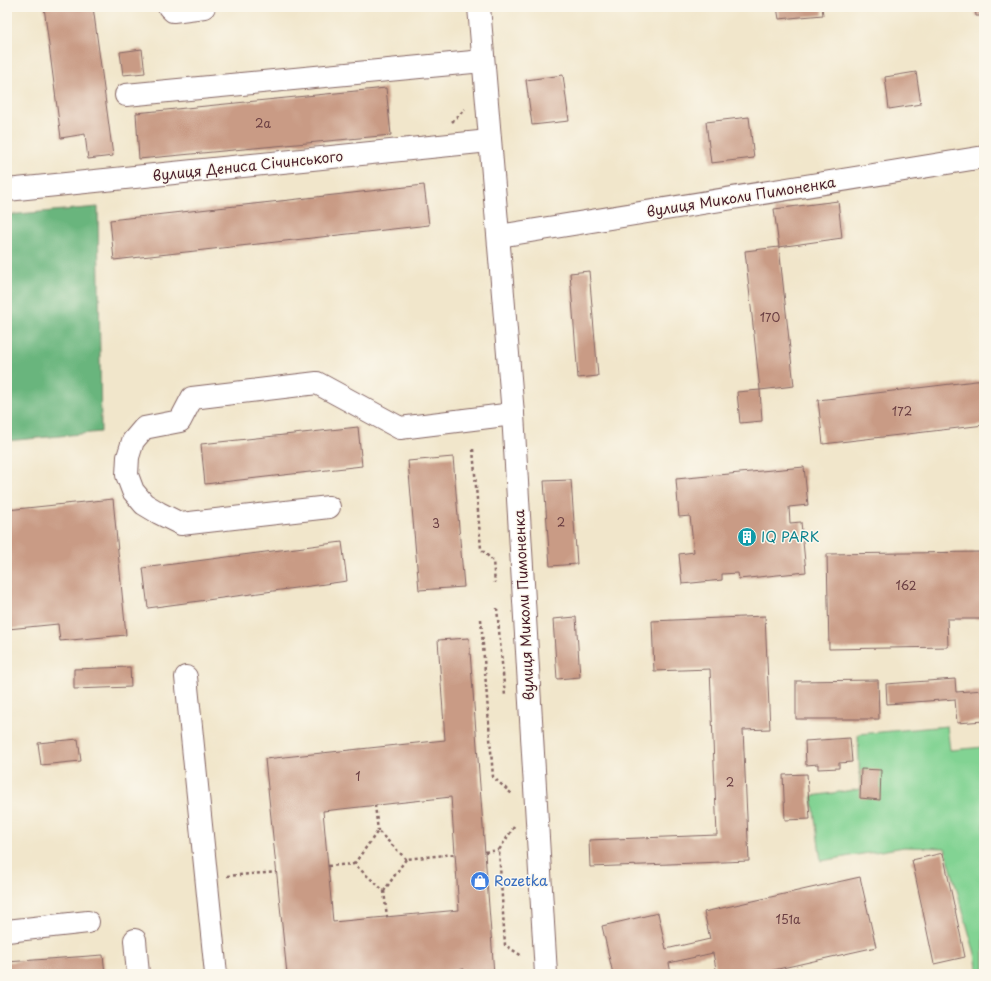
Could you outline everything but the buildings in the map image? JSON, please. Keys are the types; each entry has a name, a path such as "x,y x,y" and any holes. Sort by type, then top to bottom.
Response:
{"street":[{"path":"169,7 173,10 204,7"},
{"name":"вулиця Миколи Пимоненка","path":"479,7 513,414 546,974"},
{"path":"126,95 483,61"},
{"name":"вулиця Дениса Січинського","path":"7,190 489,141"},
{"name":"вулиця Миколи Пимоненка","path":"499,236 984,157"},
{"path":"329,507 181,524 144,504 133,491 127,474 128,457 133,441 144,428 180,421 192,398 317,383 400,428 513,414"},
{"path":"186,677 216,974"},
{"path":"7,931 88,922"},
{"path":"135,940 138,974"}],"path":[{"path":"473,449 481,549 493,561 495,583"},
{"path":"497,608 506,702"},
{"path":"481,619 493,777 513,795"},
{"path":"512,788 513,801"},
{"path":"375,805 378,831 406,859"},
{"path":"514,820 515,827 499,850 505,945 523,956 523,962"},
{"path":"354,864 378,831"},
{"path":"485,852 499,850"},
{"path":"387,917 384,891 406,859 455,854"},
{"path":"328,866 354,864 384,891"},
{"path":"206,878 277,872"}],"green space":[{"path":"98,207 101,432 7,441 7,215"},
{"path":"947,726 950,750 984,747 984,974 978,974 975,954 945,848 904,847 821,861 812,796 860,789 858,734"}],"place":[{"name":"IQ PARK","path":"747,537"},
{"name":"Rozetka","path":"480,881"}]}
